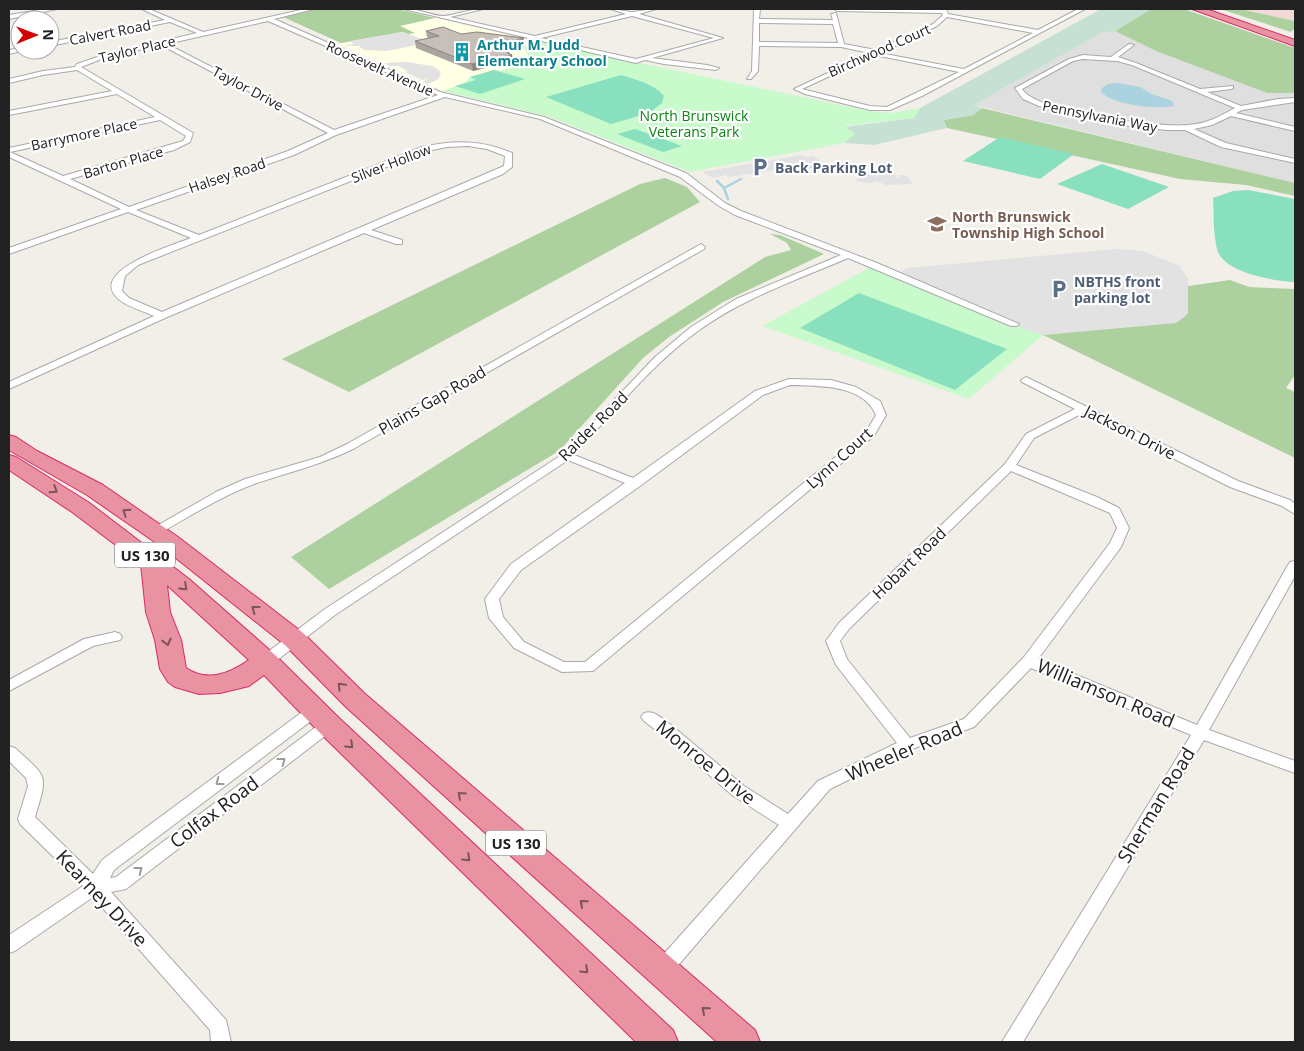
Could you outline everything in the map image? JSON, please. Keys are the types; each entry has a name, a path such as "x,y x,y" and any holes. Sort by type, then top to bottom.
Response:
{"highway":[{"path":"1197,9 1295,43"},
{"path":"1208,9 1295,39"},
{"name":"US 130","path":"9,441 15,461 80,506 152,560 266,661 322,718 660,1042"},
{"name":"US 130","path":"15,461 95,490 154,532 294,639 362,706 742,1042"},
{"path":"152,560 158,612 168,640 173,669 177,675 184,680 199,685 220,684 240,679 266,661"}],"street":[{"path":"9,17 54,9"},
{"path":"146,9 203,34"},
{"name":"Taylor Place","path":"9,81 43,73 78,68 81,63 93,59 311,9"},
{"path":"407,9 636,62 720,38 614,9"},
{"path":"442,17 480,9"},
{"path":"535,38 653,9"},
{"path":"749,78 755,70 758,9"},
{"path":"840,45 835,9 944,12 1039,32"},
{"path":"755,44 840,45 963,72 1082,9"},
{"name":"Birchwood Court","path":"944,12 935,25 802,85 797,89 870,108 888,110 963,72"},
{"name":"Roosevelt Avenue","path":"269,19 444,95 542,118 693,179 713,198 728,208 849,255"},
{"name":"Calvert Road","path":"60,42 170,20"},
{"path":"757,21 836,22"},
{"name":"Taylor Drive","path":"162,44 333,133"},
{"path":"1112,59 1131,45"},
{"path":"883,49 972,67"},
{"name":"Pennsylvania Way","path":"1089,57 1112,59 1139,65 1240,108 1208,125 1187,128 1154,128 1041,106 1026,100 1018,88 1071,60 1089,57"},
{"path":"647,59 664,64 698,65 716,68"},
{"path":"78,68 160,118"},
{"path":"1199,91 1231,87"},
{"path":"9,113 116,92"},
{"name":"Halsey Road","path":"9,251 291,153 333,133 444,95"},
{"path":"1240,108 1295,100"},
{"path":"1230,114 1295,130"},
{"name":"Barton Place","path":"63,179 186,142 190,135 160,118"},
{"name":"Barrymore Place","path":"9,152 160,118"},
{"path":"1187,128 1224,145 1295,161"},
{"name":"Silver Hollow","path":"9,386 162,316 500,172 508,167 509,155 479,144 460,143 432,147 134,263 121,273 116,281 117,292 126,300 162,316"},
{"path":"9,152 127,209 199,238"},
{"path":"363,230 399,242"},
{"name":"Plains Gap Road","path":"154,532 220,495 249,482 294,466 324,459 351,446 701,247"},
{"path":"849,255 1014,324"},
{"name":"Raider Road","path":"266,661 330,612 567,456 659,359 694,329 739,301 849,255"},
{"name":"Jackson Drive","path":"1026,380 1234,484 1286,503 1295,510"},
{"name":"Lynn Court","path":"789,382 831,383 852,389 876,403 881,415 870,434 588,667 562,667 519,645 496,618 492,599 516,567 636,483 759,394 789,382"},
{"name":"Hobart Road","path":"906,745 841,661 832,641 844,626 1009,466 1030,436 1084,408"},
{"path":"567,456 636,483"},
{"name":"Wheeler Road","path":"661,970 824,785 906,745 969,723 1029,661 1116,544 1123,528 1115,512 1093,500 1009,466"},
{"name":"Sherman Road","path":"1012,1042 1200,732 1295,565"},
{"path":"9,686 89,642 115,637"},
{"name":"Williamson Road","path":"1029,661 1200,732 1295,768"},
{"name":"Monroe Drive","path":"649,716 671,731 731,785 760,806 789,823"},
{"name":"Colfax Road","path":"95,888 108,865 322,718"},
{"name":"Colfax Road","path":"9,945 95,888 120,884 322,718"},
{"name":"Kearney Drive","path":"9,752 34,775 36,786 26,819 95,888 219,1026 221,1042"}],"shaded area":[{"path":"1101,9 1151,9 1115,31 1103,32 974,105 982,108 974,115 944,120 947,128 874,145 844,143 854,134 844,127 914,118 920,108"},
{"path":"1239,9 1295,9 1295,21 1261,15"},
{"path":"435,18 535,41 522,44 530,58 500,71 494,70 470,77 465,83 443,91 338,44 408,31 399,26"},
{"path":"1104,31 1115,31 1156,51 1267,93 1295,93 1295,183 974,105"},
{"path":"403,32 430,42 387,51 365,50 359,47 362,46 344,46 354,44 350,41"},
{"path":"407,62 432,66 439,70 441,75 437,80 428,84 423,81 428,79 422,80 405,72 408,71 398,66 389,66 384,63"},
{"name":"Back Parking Lot","path":"801,155 806,157 813,156 822,162 729,177 725,175 713,178 702,172"},
{"path":"865,174 895,174 897,178 899,178 898,175 905,175 912,184 886,185 877,181 871,183 855,181 861,176 866,177"},
{"name":"NBTHS front parking lot","path":"1116,249 1143,251 1180,266 1188,279 1188,313 1176,323 1043,335 895,274 908,268"}],"green space":[{"path":"319,9 398,9 435,18 400,26 415,33 408,34 402,32 341,43 283,17"},
{"path":"1151,9 1184,9 1295,48 1295,93 1267,93 1156,51 1115,31"},
{"path":"1220,9 1239,9 1295,21 1295,28 1291,32"},
{"name":"North Brunswick Veterans Park","path":"535,41 869,111 890,113 920,108 914,118 844,126 855,134 844,143 690,172 547,116 443,91 465,83 470,77 494,70 500,71 530,58 522,44"},
{"path":"494,70 525,79 480,94 455,86 476,80 470,77"},
{"path":"621,75 644,82 655,88 664,96 662,103 649,113 611,124 546,97"},
{"path":"982,108 1295,183 1295,196 1246,185 1180,179 947,128 943,120 973,115"},
{"path":"635,129 682,146 663,152 617,134"},
{"path":"1000,137 1074,154 1040,179 963,161"},
{"path":"1102,164 1169,187 1128,209 1057,184"},
{"path":"665,178 687,187 700,202 349,392 282,359 640,184"},
{"path":"1248,190 1295,199 1295,282 1275,280 1250,274 1239,270 1221,257 1217,249 1215,237 1213,198 1233,191"},
{"path":"770,234 780,235 824,254 723,302 669,337 643,358 559,451 329,589 291,557 765,257 791,250 787,243"},
{"path":"874,265 1043,335 969,399 762,326"},
{"path":"1230,280 1249,287 1295,289 1295,375 1286,388 1295,392 1295,458 1043,335 1183,318 1188,286"},
{"path":"859,293 1007,349 955,390 800,328"}],"water":[{"path":"1118,83 1140,87 1152,94 1172,101 1174,106 1147,107 1125,103 1101,92 1102,88 1108,84"}],"building":[{"path":"443,27 461,34 477,32 524,38 494,46 512,55 472,64 415,41 439,36 426,31"}],"waterway":[{"path":"807,167 822,166 836,170"},
{"path":"724,188 741,179"},
{"path":"717,181 724,188"},
{"path":"724,188 728,199"}],"place":[{"name":"Arthur M. Judd Elementary School","path":"462,52"},
{"name":"Back Parking Lot","path":"760,167"},
{"name":"North Brunswick Township High School","path":"937,224"},
{"name":"NBTHS front parking lot","path":"1059,289"}]}
